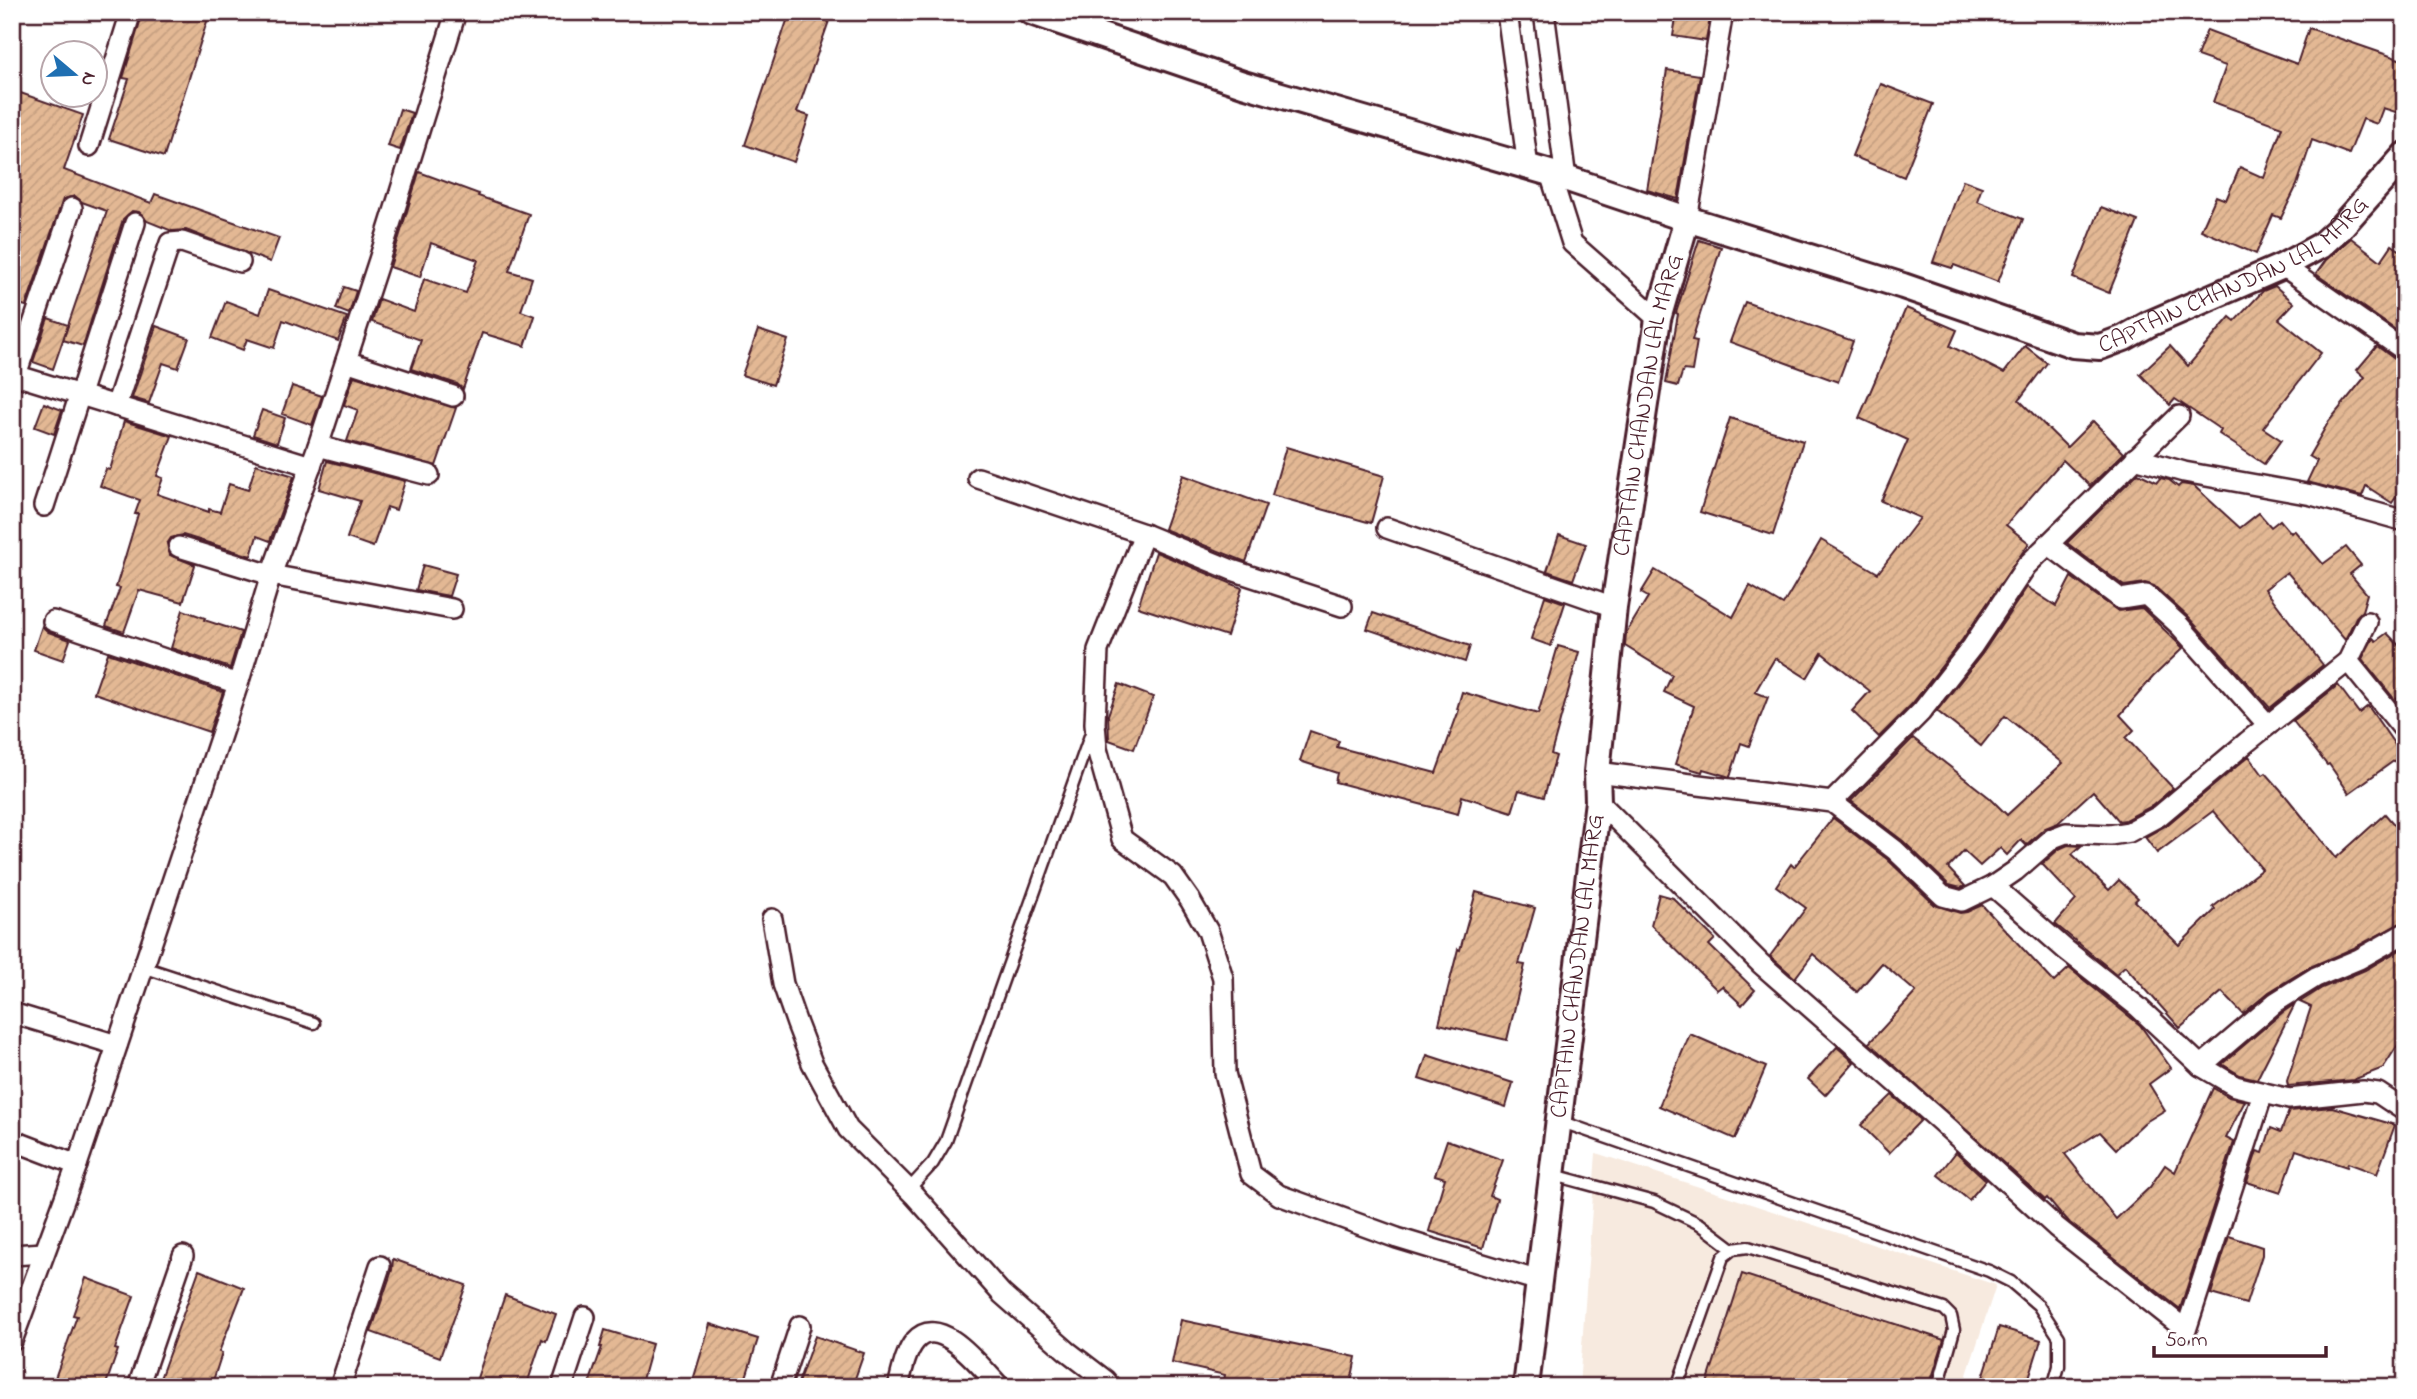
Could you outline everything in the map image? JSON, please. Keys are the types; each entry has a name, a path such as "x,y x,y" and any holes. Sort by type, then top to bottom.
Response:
{"street":[{"path":"89,146 131,12"},
{"path":"12,1341 77,1165 238,684 271,576 311,466 456,12"},
{"path":"1031,12 1243,84 1548,173 1687,219 1723,12"},
{"path":"1507,12 1548,173 1572,243 1658,319"},
{"path":"1544,12 1548,173"},
{"name":"CAPTAIN CHANDAN LAL MARG","path":"1525,1387 1598,801 1597,772 1614,607 1658,319 1687,219 1903,286 2073,345 2100,347 2283,266 2320,246 2341,227 2405,155"},
{"path":"72,208 14,374 311,466"},
{"path":"44,506 135,223"},
{"path":"116,406 170,243 182,242 240,262"},
{"path":"2283,266 2405,351"},
{"path":"346,361 453,396"},
{"path":"1832,802 1921,712 1972,647 2026,566 2179,416"},
{"path":"317,446 429,475"},
{"path":"2135,458 2185,472 2312,495 2405,521"},
{"path":"978,478 1144,534 1232,570 1342,606"},
{"path":"1387,528 1614,607"},
{"path":"1144,534 1098,650 1095,723 1097,749 1122,839 1173,876 1208,931 1223,978 1225,1073 1251,1174 1279,1195 1397,1238 1539,1281"},
{"path":"2048,544 2121,599 2146,594 2187,634 2267,725"},
{"path":"179,547 271,576 452,609"},
{"path":"53,621 238,684"},
{"path":"1597,772 1832,802 1895,850 1943,896 1962,901 2015,872 2053,838 2066,832 2110,835 2129,832 2159,816 2267,725 2348,662 2367,622"},
{"path":"2348,662 2405,731"},
{"path":"1598,801 1761,964 2056,1227 2186,1330 2263,1093"},
{"path":"1993,886 2066,950 2138,1007 2201,1066 2235,1086 2288,1099 2363,1091 2378,1093 2405,1111"},
{"path":"772,919 783,984 812,1063 848,1129 909,1189 1002,1294 1111,1387"},
{"path":"2201,1066 2276,1002 2316,977 2359,959 2405,933"},
{"path":"12,1013 117,1045"},
{"path":"12,1140 77,1165"},
{"path":"12,1255 44,1253"},
{"path":"138,1387 183,1256"},
{"path":"340,1387 380,1266"},
{"path":"562,1387 585,1317"},
{"path":"780,1387 800,1326"},
{"path":"898,1387 914,1343 921,1336 940,1332 952,1339 1000,1387"}],"lane":[{"path":"909,1189 933,1163 946,1141 1095,723"},
{"path":"143,967 314,1023"},
{"path":"1558,1121 1852,1222 1989,1271 2011,1282 2038,1304 2059,1337 2059,1366 2053,1387"},
{"path":"1552,1175 1654,1202 1700,1224 1733,1249"},
{"path":"1678,1387 1723,1257 1733,1249 1748,1247 1944,1309 1951,1316 1954,1330 1938,1387"}],"shaded area":[{"path":"1596,1153 1996,1285 1963,1387 1579,1387"}],"building":[{"path":"143,12 210,12 164,157 109,139 129,79 123,78"},
{"path":"790,12 814,12 830,18 797,112 809,116 794,162 745,145"},
{"path":"1677,12 1711,12 1706,41 1673,36"},
{"path":"2309,28 2405,61 2405,115 2383,108 2377,124 2363,119 2349,154 2312,140 2297,185 2281,218 2273,215 2256,254 2201,230 2216,196 2226,200 2240,167 2264,178 2282,127 2213,102 2226,66 2197,56 2207,30 2297,64"},
{"path":"1667,70 1700,75 1678,199 1647,190"},
{"path":"1881,84 1933,104 1904,177 1852,156"},
{"path":"12,90 38,99 38,108 63,108 83,115 64,170 151,203 155,194 279,238 270,262 186,230 172,231 147,221 139,212 132,211 123,219 83,346 63,340 107,211 82,202 75,196 63,199 26,306 12,302"},
{"path":"400,109 412,113 400,150 388,146"},
{"path":"419,172 529,214 509,271 532,278 521,311 535,316 525,346 482,333 463,389 457,384 411,369 421,340 372,322 379,299 414,312 424,279 466,293 478,260 431,243 420,277 390,267"},
{"path":"1963,180 1982,187 1977,201 2023,219 1998,282 1954,265 1952,268 1933,262"},
{"path":"2101,207 2138,221 2109,293 2073,278"},
{"path":"2351,238 2381,261 2392,245 2405,254 2405,326 2400,333 2316,274 2326,260"},
{"path":"1699,240 1721,247 1692,340 1697,341 1692,371 1683,370 1678,386 1666,383 1678,314 1676,313"},
{"path":"2275,286 2294,303 2279,319 2321,353 2263,428 2281,440 2264,464 2219,434 2221,430 2175,399 2170,405 2140,374 2170,346 2188,366 2230,317 2235,321 2263,291"},
{"path":"344,287 356,291 349,314 336,309"},
{"path":"268,290 347,317 338,341 283,320 274,348 247,339 243,350 212,338 226,301 260,314"},
{"path":"1745,302 1853,341 1838,382 1730,342"},
{"path":"1906,308 1957,330 1950,346 2004,373 2025,346 2047,363 2019,400 2067,447 2093,421 2124,453 2090,486 2063,460 2006,525 2029,543 1962,640 1912,704 1879,737 1852,711 1870,691 1822,653 1807,678 1775,658 1755,692 1768,697 1749,746 1741,743 1730,777 1675,764 1694,706 1664,692 1672,675 1625,646 1626,633 1648,597 1641,593 1655,570 1733,617 1750,586 1783,605 1821,540 1878,573 1920,518 1881,501 1908,440 1859,418"},
{"path":"48,318 68,325 53,369 33,362"},
{"path":"156,326 189,338 178,368 163,363 149,403 132,398"},
{"path":"758,330 788,340 773,385 742,375"},
{"path":"2377,346 2405,367 2405,484 2392,503 2366,486 2362,496 2307,482 2317,461 2309,456 2329,421 2365,377 2357,370"},
{"path":"354,376 456,408 436,466 347,441 358,410 344,405"},
{"path":"292,386 322,396 312,425 282,414"},
{"path":"44,403 62,410 54,434 35,427"},
{"path":"262,410 285,418 277,443 253,435"},
{"path":"1730,418 1803,441 1773,535 1700,512"},
{"path":"124,421 172,436 157,476 163,478 157,494 209,512 209,509 220,512 229,484 248,490 256,464 294,476 270,541 257,536 251,556 183,535 171,538 167,544 170,555 195,565 183,602 139,590 124,632 106,626 120,588 116,587 140,500 100,486 106,469 110,470"},
{"path":"1286,447 1384,476 1371,523 1272,495"},
{"path":"327,461 405,481 396,510 387,507 373,547 347,538 360,501 319,489"},
{"path":"2138,473 2157,482 2160,478 2169,480 2178,487 2181,484 2194,486 2240,528 2259,513 2271,527 2280,520 2291,533 2294,530 2323,564 2346,547 2361,565 2350,574 2367,594 2362,611 2356,617 2345,640 2287,572 2265,589 2323,665 2270,708 2188,617 2154,586 2145,583 2124,586 2067,543"},
{"path":"1183,475 1266,505 1246,562 1164,529"},
{"path":"1559,535 1586,544 1573,580 1547,571"},
{"path":"1156,552 1242,588 1227,636 1138,607"},
{"path":"423,565 456,574 449,596 416,590"},
{"path":"2071,577 2118,611 2142,608 2183,648 2120,715 2134,730 2126,738 2173,788 2152,806 2119,821 2093,791 2058,823 2045,828 2026,845 2021,840 2007,855 2000,848 1980,866 1964,851 1948,868 1965,886 1961,888 1949,885 1903,841 1851,801 1913,738 1990,798 2007,815 2063,763 2005,716 1981,746 1937,711 1982,654 2027,587 2056,606"},
{"path":"1545,596 1565,603 1551,646 1531,639"},
{"path":"183,610 241,632 230,668 171,648"},
{"path":"1373,613 1470,646 1465,662 1367,629"},
{"path":"42,626 48,632 70,640 63,660 34,650"},
{"path":"2387,633 2405,652 2405,692 2395,700 2362,659 2373,638 2376,641"},
{"path":"1558,646 1579,652 1551,754 1556,756 1544,797 1519,790 1512,812 1462,796 1458,814 1335,782 1337,773 1300,761 1310,731 1339,741 1337,747 1436,773 1459,710 1457,709 1462,692 1538,714"},
{"path":"108,653 223,692 209,732 94,693"},
{"path":"1119,684 1153,697 1134,749 1109,740 1108,715"},
{"path":"2338,685 2359,713 2368,706 2402,755 2349,793 2293,721"},
{"path":"2249,756 2263,775 2266,773 2280,789 2336,858 2385,814 2405,837 2405,921 2310,967 2269,992 2243,1014 2222,992 2180,1028 2125,966 2116,974 2055,924 2076,900 2042,864 2059,849 2068,845 2081,846 2072,854 2109,890 2119,880 2138,898 2135,901 2179,945 2215,910 2213,907 2262,869 2213,811 2157,853 2145,837 2167,825"},
{"path":"1833,818 1887,859 1935,905 1960,913 1982,905 2054,982 2069,968 2140,1025 2171,1068 2149,1084 2165,1110 2144,1123 2116,1149 2100,1132 2065,1154 2116,1219 2150,1187 2165,1165 2175,1172 2213,1088 2229,1097 2245,1101 2226,1138 2234,1142 2180,1309 2070,1223 2047,1198 2045,1200 1869,1043 1916,992 1882,963 1857,992 1813,954 1795,978 1770,956 1806,908 1776,886 1791,864 1794,867"},
{"path":"1476,892 1535,908 1519,964 1525,965 1507,1040 1439,1024"},
{"path":"1659,894 1673,898 1715,939 1709,945 1755,990 1742,1005 1722,986 1717,990 1651,925"},
{"path":"2405,947 2405,1034 2383,1068 2353,1080 2288,1086 2287,1081 2311,1007 2300,1002 2322,988 2365,970"},
{"path":"2295,1004 2257,1079 2240,1075 2222,1064 2283,1012"},
{"path":"1690,1034 1766,1067 1735,1139 1659,1106"},
{"path":"1837,1047 1854,1062 1825,1095 1808,1079"},
{"path":"1427,1055 1513,1083 1506,1107 1419,1079"},
{"path":"1892,1095 1921,1120 1889,1153 1861,1125"},
{"path":"2332,1107 2395,1125 2377,1174 2348,1163 2347,1167 2296,1150 2281,1193 2247,1182 2257,1151 2263,1153 2271,1128 2281,1132 2289,1111"},
{"path":"1447,1140 1503,1160 1490,1196 1497,1199 1483,1248 1429,1231 1445,1178 1435,1175"},
{"path":"1956,1152 1986,1180 1969,1200 1938,1175"},
{"path":"2229,1236 2262,1247 2262,1255 2246,1304 2211,1294"},
{"path":"393,1259 466,1285 440,1357 371,1332 392,1270"},
{"path":"199,1270 244,1288 219,1352 222,1353 211,1387 157,1387"},
{"path":"1742,1274 1944,1340 1929,1387 1706,1387"},
{"path":"86,1278 134,1296 105,1387 70,1387 54,1381 77,1316 73,1315"},
{"path":"505,1295 556,1314 546,1341 542,1339 526,1387 474,1387"},
{"path":"1181,1320 1356,1357 1350,1387 1223,1387 1225,1375 1172,1363"},
{"path":"710,1324 758,1339 743,1387 691,1387"},
{"path":"1999,1327 2041,1340 2026,1387 1980,1387"},
{"path":"605,1330 652,1344 640,1387 588,1387"},
{"path":"815,1336 864,1353 852,1387 809,1387 798,1383"}]}
